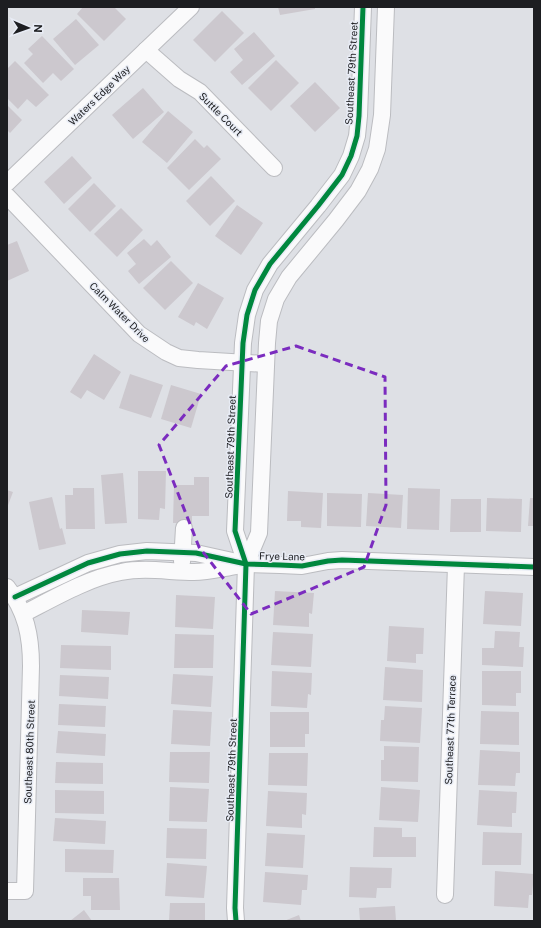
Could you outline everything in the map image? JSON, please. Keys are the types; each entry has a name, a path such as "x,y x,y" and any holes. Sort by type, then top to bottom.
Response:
{"street":[{"name":"Waters Edge Way","path":"7,183 191,7"},
{"name":"Southeast 79th Street","path":"236,921 246,564 235,531 242,343 247,316 255,290 270,264 342,175 351,156 357,136 363,7"},
{"name":"Southeast 79th Street","path":"246,564 259,533 269,321 276,299 288,277 358,191 370,168 377,149 381,129 386,7"},
{"name":"Suttle Court","path":"146,50 179,79 200,92 274,168"},
{"path":"360,93 383,94"},
{"name":"Calm Water Drive","path":"7,196 140,334 153,345 179,358 242,364 266,364"},
{"path":"304,223 321,238"},
{"path":"182,571 184,528"},
{"name":"Frye Lane","path":"246,564 196,572 149,570 106,575 24,614 11,592 100,558 147,551 196,553 246,564 302,566 342,560 534,567"},
{"path":"134,552 135,571"},
{"name":"Southeast 77th Terrace","path":"445,895 456,565"},
{"path":"77,567 85,584"},
{"name":"Southeast 80th Street","path":"7,891 25,891 32,666 29,634 24,614"}],"highlighted area":[{"path":"296,346 385,377 386,505 364,567 251,614 199,547 159,445 226,366"}],"building":[{"path":"83,7 114,7 126,19 104,41 77,14"},
{"path":"278,7 315,7 315,9 280,15"},
{"path":"222,11 244,33 215,62 193,40"},
{"path":"76,19 99,45 75,65 53,39"},
{"path":"254,32 275,56 242,85 230,72 243,60 234,49"},
{"path":"42,36 74,69 61,81 53,73 43,83 24,63 33,54 28,49"},
{"path":"276,60 299,83 271,111 248,88"},
{"path":"15,61 49,95 36,107 27,99 18,109 7,98 7,69"},
{"path":"315,82 340,108 315,132 290,106"},
{"path":"143,88 164,112 133,139 112,115"},
{"path":"7,105 22,120 10,133 7,130"},
{"path":"168,111 193,132 167,163 142,142"},
{"path":"195,139 204,148 207,145 221,159 189,190 167,168"},
{"path":"72,156 92,178 64,204 44,182"},
{"path":"211,176 235,201 210,226 186,201"},
{"path":"94,183 116,206 90,232 68,209"},
{"path":"237,205 263,223 241,255 215,236"},
{"path":"121,208 143,230 117,257 94,234"},
{"path":"144,239 151,246 157,240 171,257 139,284 128,271 136,264 127,253"},
{"path":"17,241 29,271 7,281 7,245"},
{"path":"171,261 193,283 165,310 143,288"},
{"path":"198,283 224,298 207,329 196,322 194,326 178,317"},
{"path":"94,354 121,372 104,400 87,390 81,399 70,392"},
{"path":"130,374 163,385 151,418 119,408"},
{"path":"171,385 201,394 191,428 161,419"},
{"path":"138,471 166,471 165,509 160,508 159,520 138,519"},
{"path":"123,473 127,523 105,524 101,475"},
{"path":"194,477 209,477 209,516 192,516 192,523 173,523 174,485 194,485"},
{"path":"73,488 94,488 95,529 66,529 65,495 73,495"},
{"path":"408,488 440,489 439,530 407,529"},
{"path":"7,490 13,492 7,508"},
{"path":"288,491 323,493 321,528 301,527 301,521 287,521"},
{"path":"327,493 362,494 361,527 327,526"},
{"path":"368,493 403,495 401,528 366,526"},
{"path":"52,497 60,529 62,528 66,544 39,550 29,502"},
{"path":"487,498 522,499 521,532 486,531"},
{"path":"530,498 534,498 534,526 528,526"},
{"path":"451,499 481,499 481,532 450,532"},
{"path":"275,591 314,593 312,614 309,613 309,627 273,625"},
{"path":"485,591 523,593 521,626 483,624"},
{"path":"176,595 215,597 213,629 175,627"},
{"path":"82,610 130,612 128,635 81,632"},
{"path":"389,626 424,628 423,654 416,654 416,663 387,661"},
{"path":"495,631 520,632 519,647 524,647 523,667 482,665 482,648 494,648"},
{"path":"273,632 313,634 311,667 271,665"},
{"path":"175,634 214,635 213,668 174,668"},
{"path":"61,645 111,646 111,670 60,668"},
{"path":"385,667 423,670 422,702 383,700"},
{"path":"272,671 312,673 311,695 308,694 307,708 271,706"},
{"path":"482,671 521,671 521,693 516,693 516,706 482,705"},
{"path":"173,674 213,676 211,707 171,704"},
{"path":"60,675 109,677 108,699 59,696"},
{"path":"59,704 106,706 105,727 58,725"},
{"path":"385,706 422,708 420,743 380,741 381,720 384,720"},
{"path":"173,710 212,712 210,746 171,744"},
{"path":"481,711 519,712 519,745 480,744"},
{"path":"270,712 309,712 309,734 305,734 305,747 270,747"},
{"path":"58,731 106,734 105,756 56,753"},
{"path":"384,746 419,747 418,782 381,781 381,760 384,760"},
{"path":"480,750 520,752 520,773 516,773 515,786 478,785"},
{"path":"170,752 210,752 209,783 169,782"},
{"path":"269,753 308,753 307,786 268,785"},
{"path":"56,762 103,763 103,784 55,783"},
{"path":"170,787 209,789 207,822 169,821"},
{"path":"381,787 420,790 418,822 379,820"},
{"path":"55,790 104,791 104,814 55,813"},
{"path":"479,790 517,792 516,813 512,813 512,827 477,825"},
{"path":"268,791 307,793 306,815 302,814 302,828 266,826"},
{"path":"55,818 106,821 105,844 53,841"},
{"path":"374,827 402,828 402,837 416,837 416,857 373,857"},
{"path":"167,828 207,829 206,859 166,858"},
{"path":"483,832 522,833 521,865 482,865"},
{"path":"267,833 305,835 303,868 265,866"},
{"path":"65,849 114,850 113,873 65,872"},
{"path":"167,863 207,866 204,898 165,896"},
{"path":"350,867 392,868 391,888 377,888 376,898 349,897"},
{"path":"495,871 534,874 532,895 529,895 528,908 494,906"},
{"path":"265,872 308,875 307,890 302,890 301,905 263,902"},
{"path":"83,878 119,878 120,910 91,910 91,896 83,896"},
{"path":"170,903 205,903 205,921 169,921"},
{"path":"395,906 396,921 360,921 359,908"},
{"path":"84,910 92,921 70,921"},
{"path":"299,915 301,921 284,921"}],"cycle path":[{"path":"236,921 235,908 246,564 235,531 243,343 247,315 255,290 270,264 342,175 351,156 357,136 359,116 363,7"},
{"path":"15,597 88,563 120,554 147,551 196,553 246,564 302,566 342,560 534,567"}]}
